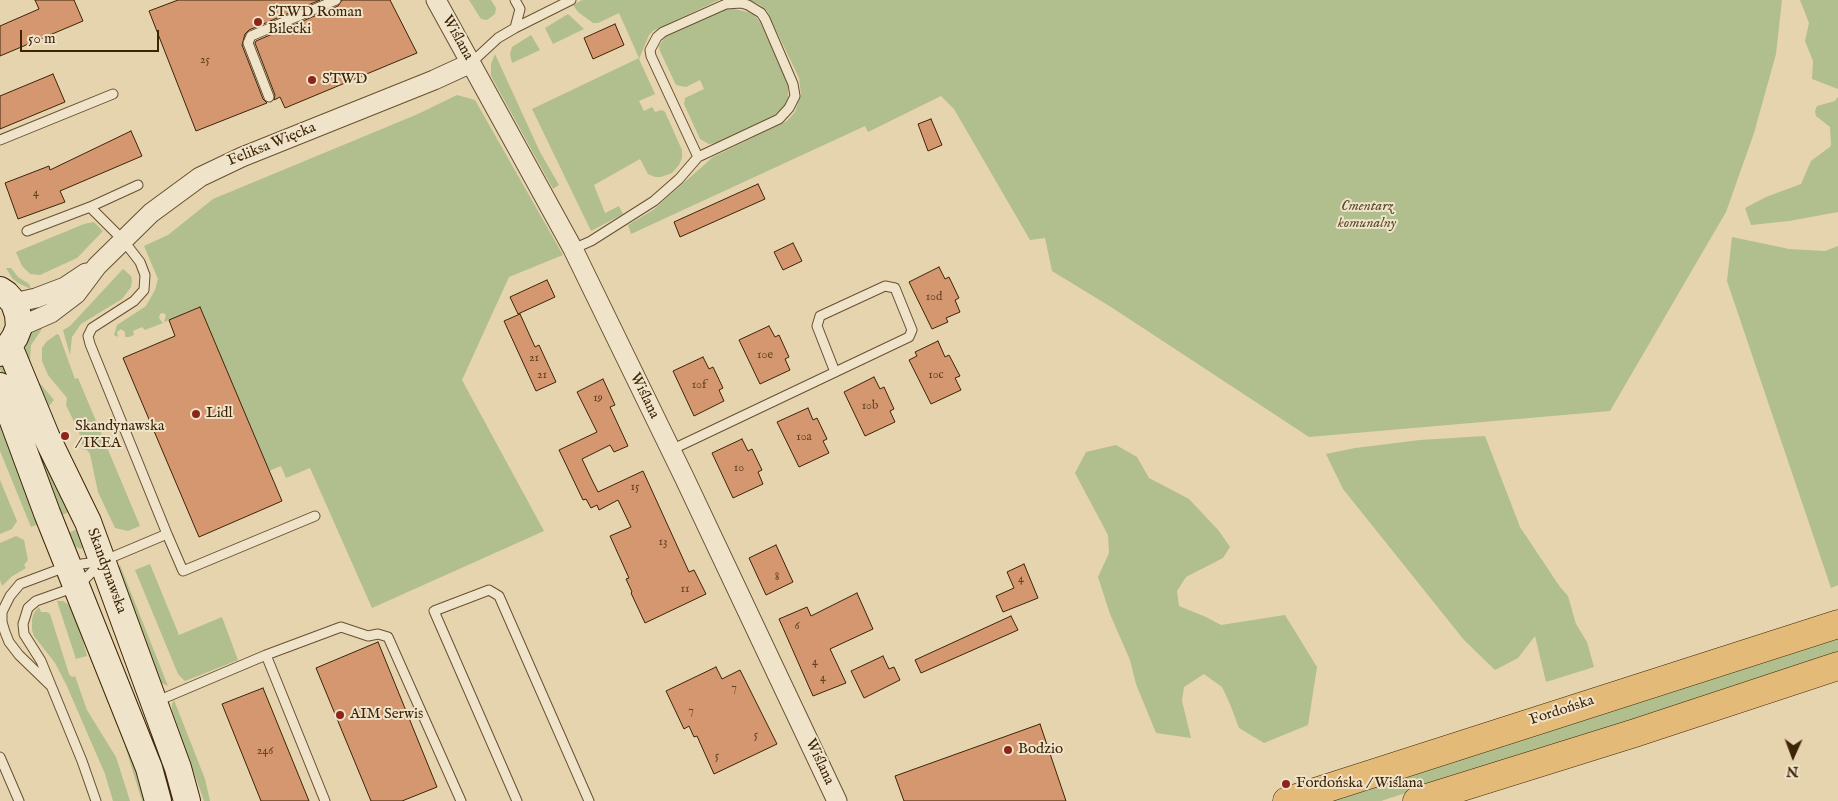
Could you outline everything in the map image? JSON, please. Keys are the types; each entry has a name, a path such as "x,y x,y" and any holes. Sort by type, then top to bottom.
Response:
{"main road":[{"name":"Fordońska","path":"1287,801 1838,624"},
{"path":"1418,801 1635,733 1838,666"}],"street":[{"name":"Wiślana","path":"436,0 573,249 671,450 837,801"},
{"name":"Feliksa Więcka","path":"6,312 43,318 57,309 76,294 97,266 151,213 200,177 471,63"},
{"name":"Skandynawska","path":"6,312 47,438 84,512 178,768 187,801"},
{"name":"Skandynawska","path":"0,386 149,768 158,801"}],"lane":[{"path":"269,96 248,43 251,36 336,0"},
{"path":"514,0 520,9 515,28"},
{"path":"471,63 498,38 572,0"},
{"path":"573,249 591,241 654,200 679,179 698,157 779,119 789,108 795,96 793,84 765,19 761,13 748,5 726,4 663,32 657,37 650,50 651,56 698,157"},
{"path":"0,140 113,94"},
{"path":"27,231 90,207 138,185"},
{"path":"90,207 140,262 145,276 144,290 134,301 92,328 88,336 183,571 315,516"},
{"path":"671,450 909,337 912,330 895,288 885,286 820,316 817,326 835,372"},
{"path":"96,801 82,761 41,661 24,634 23,624 25,615 28,608 36,601 73,576 102,561 167,534"},
{"path":"51,686 8,642 2,622 2,612 10,596 20,584 73,576 102,561"},
{"path":"517,801 434,611 489,590 499,596 589,801"},
{"path":"153,703 266,655 341,627 368,636 378,634 388,637 461,801"},
{"path":"266,655 325,801"},
{"path":"0,757 19,801"}],"green space":[{"path":"469,0 491,0 496,8 495,14 487,20 481,19"},
{"path":"582,0 719,0 653,31 649,35 639,59 655,94 639,101 644,111 652,107 655,112 662,110 665,112 682,150 682,158 679,165 672,173 655,177 648,174 640,159 594,185 605,213 619,206 623,214 591,231 532,109 639,58 619,13 598,23 593,23 578,12 573,5"},
{"name":"Cmentarz komunalny","path":"750,0 1782,0 1776,54 1754,133 1726,212 1610,411 1309,437 1111,307 1052,271 1045,238 1030,240 954,109 941,96 868,132 865,126 631,234 628,225 653,210 713,157 787,121 795,112 801,94 799,78 767,11"},
{"path":"1800,0 1838,0 1838,89 1812,79 1813,61 1805,41 1809,23"},
{"path":"729,8 748,12 754,15 760,22 788,84 788,98 785,106 775,115 716,143 709,144 700,139 684,104 685,98 704,89 700,80 686,87 676,85 659,46 665,37"},
{"path":"568,14 584,29 553,44 545,28"},
{"path":"531,35 540,50 512,63 510,54 512,47"},
{"path":"495,54 540,152 559,185 553,189 491,76 491,64"},
{"path":"457,95 475,100 563,255 509,277 462,380 544,531 372,608 310,468 286,478 281,466 269,471 200,307 164,322 166,315 160,314 159,318 163,323 145,330 142,327 133,331 134,335 129,337 125,337 125,332 121,329 117,332 118,337 114,335 117,325 146,306 155,290 158,279 144,246 168,235 213,199 418,114"},
{"path":"1838,97 1838,212 1789,221 1751,225 1745,208 1766,197 1801,184 1811,161 1831,146 1830,127 1816,116 1815,111 1817,106 1835,101"},
{"path":"94,222 103,231 77,258 40,275 30,274 22,266 16,252 84,224"},
{"path":"1732,237 1789,249 1825,251 1838,246 1838,585 1831,588 1727,281"},
{"path":"6,268 11,268 18,277 29,284 31,289 12,278"},
{"path":"123,269 131,276 131,287 122,299 81,324 72,337 70,355 63,330 70,326"},
{"path":"41,324 42,329 31,345 30,359 31,366 39,382 54,400 49,406 24,351 28,337"},
{"path":"57,334 75,379 78,378 140,526 128,531 115,528 98,492 90,454 87,450 83,449 79,432 66,405 67,398 48,375 42,361 42,348 46,342"},
{"path":"6,361 74,510 60,516 0,369 0,364"},
{"path":"0,407 40,524 31,527 0,451"},
{"path":"1485,436 1520,527 1568,596 1576,624 1587,642 1594,667 1546,682 1535,636 1518,658 1495,670 1464,640 1343,489 1326,454 1355,448 1420,440"},
{"path":"1116,445 1137,457 1149,478 1189,499 1219,531 1230,547 1223,558 1186,577 1177,591 1179,606 1221,625 1285,615 1317,667 1308,725 1264,743 1239,728 1222,687 1204,674 1184,687 1182,701 1191,738 1156,733 1136,684 1130,660 1110,614 1098,577 1109,553 1108,535 1075,473 1086,452"},
{"path":"0,480 17,521 12,529 0,534"},
{"path":"82,527 85,546 81,549 74,546 66,534"},
{"path":"16,536 24,540 28,560 24,565 26,568 11,577 2,586 0,580 0,543"},
{"path":"150,564 179,635 222,617 238,660 185,681 178,674 135,570"},
{"path":"120,565 168,686 161,683 158,678 117,573"},
{"path":"57,601 63,601 71,606 76,614 87,656 76,659"},
{"path":"39,607 41,612 50,614 69,674 72,677 75,676 87,710 116,757 130,801 113,801 105,774 66,684 55,663 34,636 32,619"},
{"path":"1838,631 1838,653 1381,801 1315,801"},
{"path":"174,700 205,779 210,801 204,801 172,710"},
{"path":"124,743 130,753 147,801 142,801"}],"building":[{"path":"35,0 74,0 83,21 0,56 0,26 39,9"},
{"path":"178,0 320,0 249,30 245,34 242,45 263,99 267,103 196,131 149,11"},
{"name":"STWD","path":"342,0 390,0 417,53 285,108 280,97 274,100 275,95 255,43 256,41 338,6"},
{"path":"615,24 624,45 593,59 584,38"},
{"path":"53,74 65,102 0,129 0,96"},
{"path":"931,119 942,145 928,151 918,124"},
{"path":"131,131 142,156 60,191 65,202 18,219 5,183 49,166 50,170"},
{"path":"758,184 765,199 680,237 674,222"},
{"path":"793,243 802,261 783,270 774,252"},
{"path":"939,267 945,279 949,277 959,298 955,300 960,312 946,318 948,322 932,329 909,282"},
{"path":"547,280 555,297 518,314 510,297"},
{"name":"Lidl","path":"200,307 282,501 199,537 123,358 175,336 169,320"},
{"path":"520,314 535,347 539,345 556,382 536,391 504,321"},
{"path":"769,326 775,337 779,335 789,357 785,359 790,370 760,384 739,340"},
{"path":"938,341 945,357 949,355 960,376 955,378 961,390 931,404 909,360 917,356 915,352"},
{"path":"703,357 709,369 713,367 723,388 719,390 724,401 694,416 673,371"},
{"path":"874,377 880,389 884,387 894,409 890,411 895,422 865,436 844,392"},
{"path":"603,379 615,405 610,407 628,446 614,452 610,445 582,459 591,478 598,492 643,471 689,572 694,570 706,594 645,623 626,579 629,578 610,536 631,527 618,500 599,510 597,505 591,508 586,499 583,500 559,450 597,432 577,392"},
{"path":"808,408 813,420 817,418 827,439 823,441 829,453 799,467 777,422"},
{"path":"742,439 748,451 752,449 762,470 758,472 763,484 733,498 712,453"},
{"path":"776,545 793,582 766,595 749,558"},
{"path":"1024,564 1038,598 1003,612 996,596 1014,588 1007,572"},
{"path":"857,593 873,629 830,649 846,683 813,696 779,619 807,607 811,616"},
{"path":"1011,616 1018,630 921,673 915,660"},
{"path":"378,642 437,787 402,801 371,801 316,668"},
{"path":"883,656 889,669 894,667 900,680 864,698 851,671"},
{"path":"716,667 722,679 740,670 777,744 714,774 697,736 694,737 689,726 684,729 666,691"},
{"path":"263,688 309,801 261,801 222,704"},
{"name":"Bodzio","path":"1040,724 1066,801 904,801 895,776"}],"place":[{"name":"STWD Roman Bilecki","path":"258,22"},
{"name":"STWD","path":"312,80"},
{"name":"Lidl","path":"196,414"},
{"name":"Skandynawska / IKEA","path":"65,436"},
{"name":"AIM Serwis","path":"340,715"},
{"name":"Bodzio","path":"1008,750"},
{"name":"Fordońska / Wiślana","path":"1286,784"}]}
